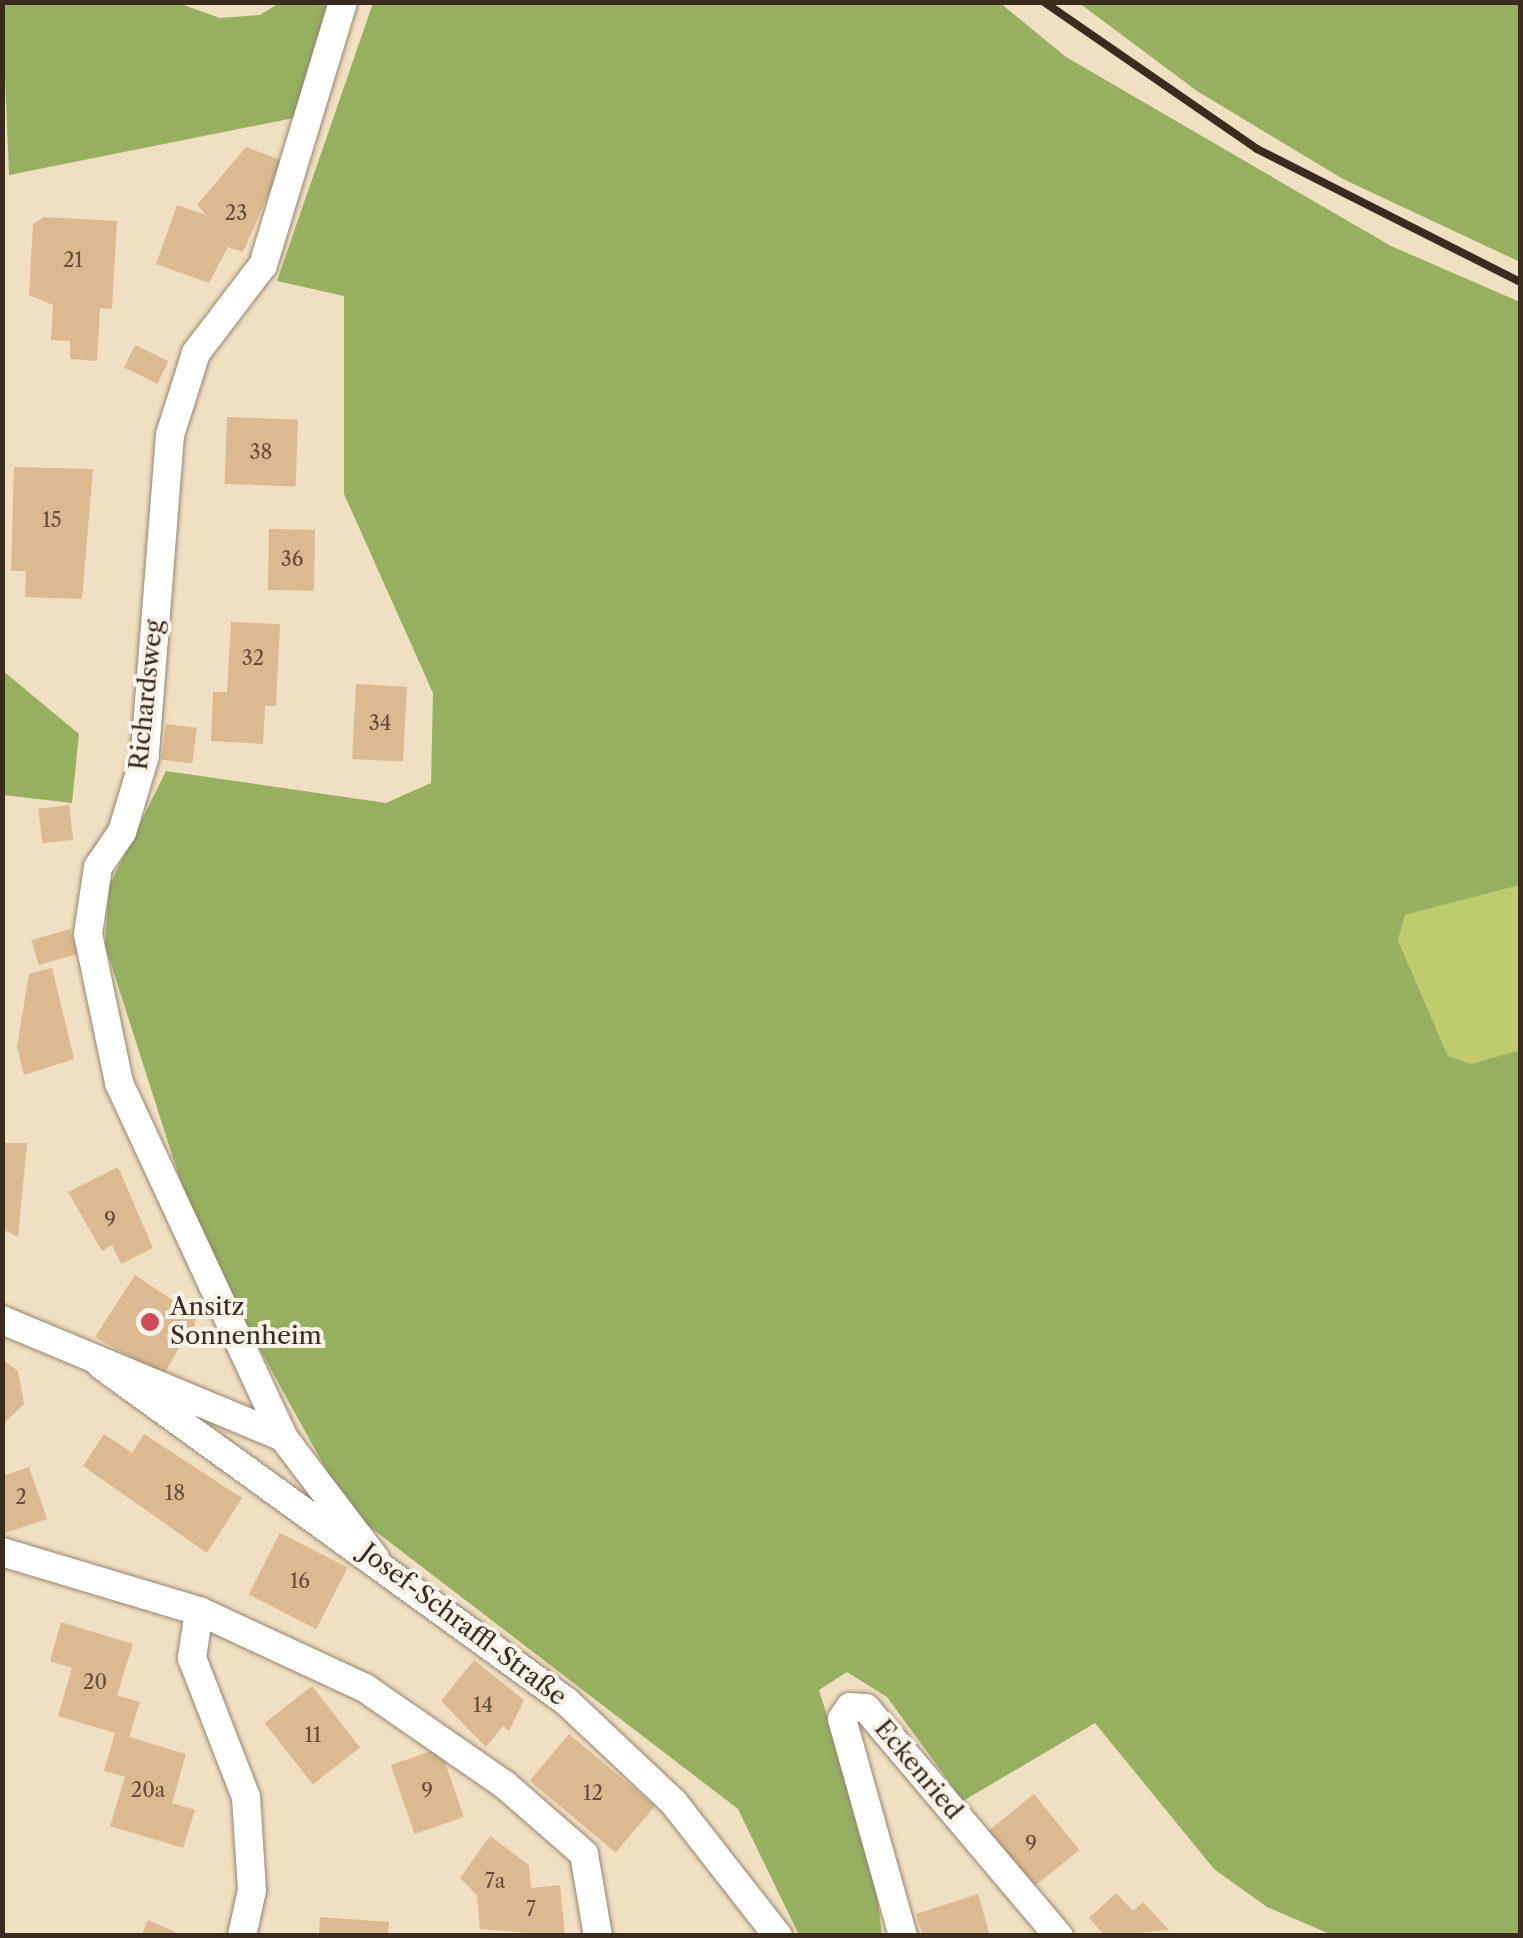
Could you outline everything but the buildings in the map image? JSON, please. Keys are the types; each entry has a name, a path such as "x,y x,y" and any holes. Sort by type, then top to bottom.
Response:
{"street":[{"name":"Richardsweg","path":"343,2 263,265 196,354 170,436 145,756 122,832 98,867 88,934 120,1083 283,1437 375,1558"},
{"path":"2,1320 101,1365 283,1437"},
{"name":"Josef-Schraffl-Straße","path":"101,1365 375,1558 567,1702 674,1804 778,1936"},
{"path":"2,1552 199,1611 364,1688 505,1785 584,1854 598,1936"},
{"path":"199,1611 192,1658 246,1797 252,1890 242,1936"},
{"name":"Eckenried","path":"903,1936 842,1719 850,1707 866,1708 1059,1936"}],"green space":[{"path":"2,3 178,3 220,18 260,15 279,3 334,3 304,116 9,175"},
{"path":"373,3 1000,3 1066,57 1391,246 1520,302 1520,885 1405,915 1398,940 1448,1056 1471,1064 1520,1050 1520,1935 1332,1935 1267,1907 1214,1869 1095,1723 963,1801 887,1697 847,1672 819,1690 873,1861 882,1935 799,1935 738,1809 349,1511 199,1239 105,945 109,886 166,771 386,803 431,783 433,693 344,494 344,296 277,281"},
{"path":"1079,3 1520,3 1520,262 1343,179 1197,91"},
{"path":"2,670 79,734 72,803 3,795"},
{"path":"1520,885 1520,1050 1471,1064 1448,1056 1398,940 1405,915"}],"railway":[{"path":"1044,2 1257,149 1520,282"}],"place":[{"name":"Ansitz Sonnenheim","path":"150,1322"}]}
